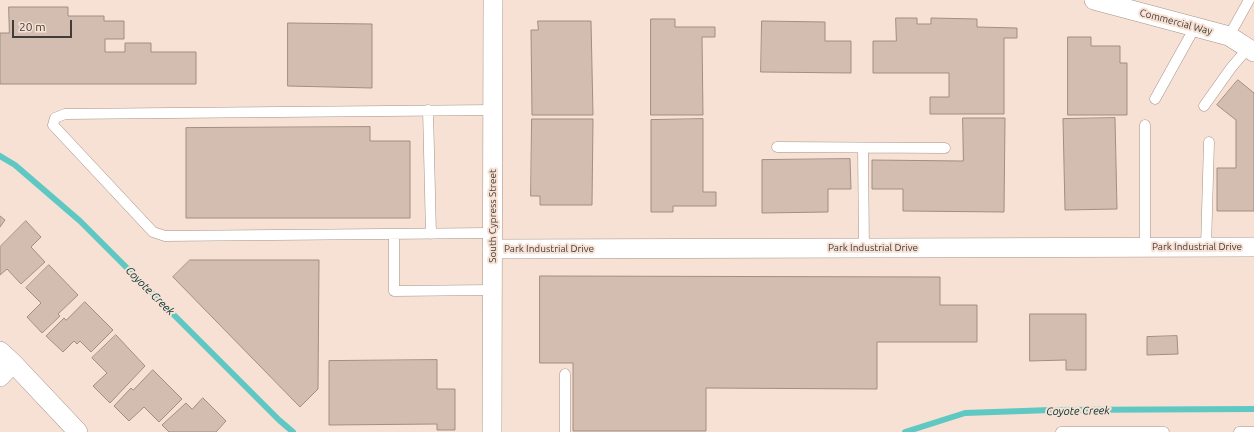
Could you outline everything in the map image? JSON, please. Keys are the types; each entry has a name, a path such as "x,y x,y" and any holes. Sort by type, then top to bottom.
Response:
{"street":[{"name":"South Cypress Street","path":"492,432 493,0"},
{"name":"Commercial Way","path":"1094,0 1143,6 1195,27 1229,36 1251,50"},
{"name":"Park Industrial Drive","path":"492,241 864,248 1254,247"},
{"path":"0,377 7,357 78,432"}],"lane":[{"path":"1229,36 1250,0"},
{"path":"1154,99 1195,27"},
{"path":"1204,106 1231,68 1251,50"},
{"path":"428,110 431,234"},
{"path":"492,241 465,232 431,234 165,236 153,232 53,125 55,118 65,114 493,110"},
{"path":"1145,125 1145,248"},
{"path":"1206,247 1209,142"},
{"path":"777,147 945,148"},
{"path":"863,148 864,248"},
{"path":"394,234 394,291 492,290"},
{"path":"565,374 565,432"},
{"path":"1061,432 1164,432"},
{"path":"1239,432 1254,432"}],"building":[{"path":"9,7 68,7 68,16 104,16 104,21 124,21 124,39 105,39 105,52 125,52 125,43 151,43 151,52 196,52 196,84 0,84 0,33 9,33"},
{"path":"896,18 917,18 917,24 931,24 931,18 977,19 977,27 1017,28 1017,38 1004,38 1004,114 930,114 930,97 949,97 949,73 873,73 873,41 896,41"},
{"path":"651,19 675,19 675,27 715,27 715,37 702,37 703,115 651,115"},
{"path":"538,21 591,21 593,115 532,115 531,30 538,30"},
{"path":"762,21 825,22 825,41 851,41 851,73 761,72"},
{"path":"288,23 372,24 372,88 288,86"},
{"path":"1068,37 1091,37 1091,46 1120,46 1120,63 1127,63 1127,115 1068,115"},
{"path":"1238,80 1254,93 1254,211 1217,211 1217,168 1236,168 1236,120 1217,105"},
{"path":"963,118 1005,118 1004,212 903,211 903,189 872,189 872,160 963,161"},
{"path":"1115,118 1117,209 1065,210 1063,119"},
{"path":"532,119 593,119 592,205 540,205 540,196 531,196"},
{"path":"703,119 703,192 716,192 716,206 673,206 673,212 651,212 651,120"},
{"path":"370,127 370,141 410,141 410,218 186,218 186,128"},
{"path":"850,159 851,189 828,189 828,212 762,213 762,160"},
{"path":"0,216 5,220 0,227"},
{"path":"26,221 41,237 31,247 45,262 21,284 7,269 0,275 0,247"},
{"path":"190,260 319,260 318,389 300,407 173,277"},
{"path":"49,265 78,295 58,314 60,316 42,333 27,317 41,303 26,288"},
{"path":"540,276 940,277 940,305 977,305 977,342 877,342 877,389 706,388 706,431 573,431 573,363 540,363"},
{"path":"85,302 113,330 91,352 80,341 77,344 74,341 63,352 46,336 64,318 66,320"},
{"path":"1030,314 1086,314 1086,370 1066,370 1066,360 1030,361"},
{"path":"116,335 145,366 110,403 93,386 107,373 92,358"},
{"path":"1177,336 1178,354 1147,355 1147,337"},
{"path":"437,360 437,389 455,389 455,430 437,430 437,424 329,425 329,361"},
{"path":"153,370 182,399 159,422 144,407 129,421 114,406 131,388 133,390"},
{"path":"203,398 226,421 216,432 169,432 162,425 186,403 192,409"}],"waterway":[{"name":"Coyote Creek","path":"0,156 15,165 80,221 279,420 293,432"},
{"name":"Coyote Creek","path":"905,432 965,413 1051,410 1254,409"}]}
